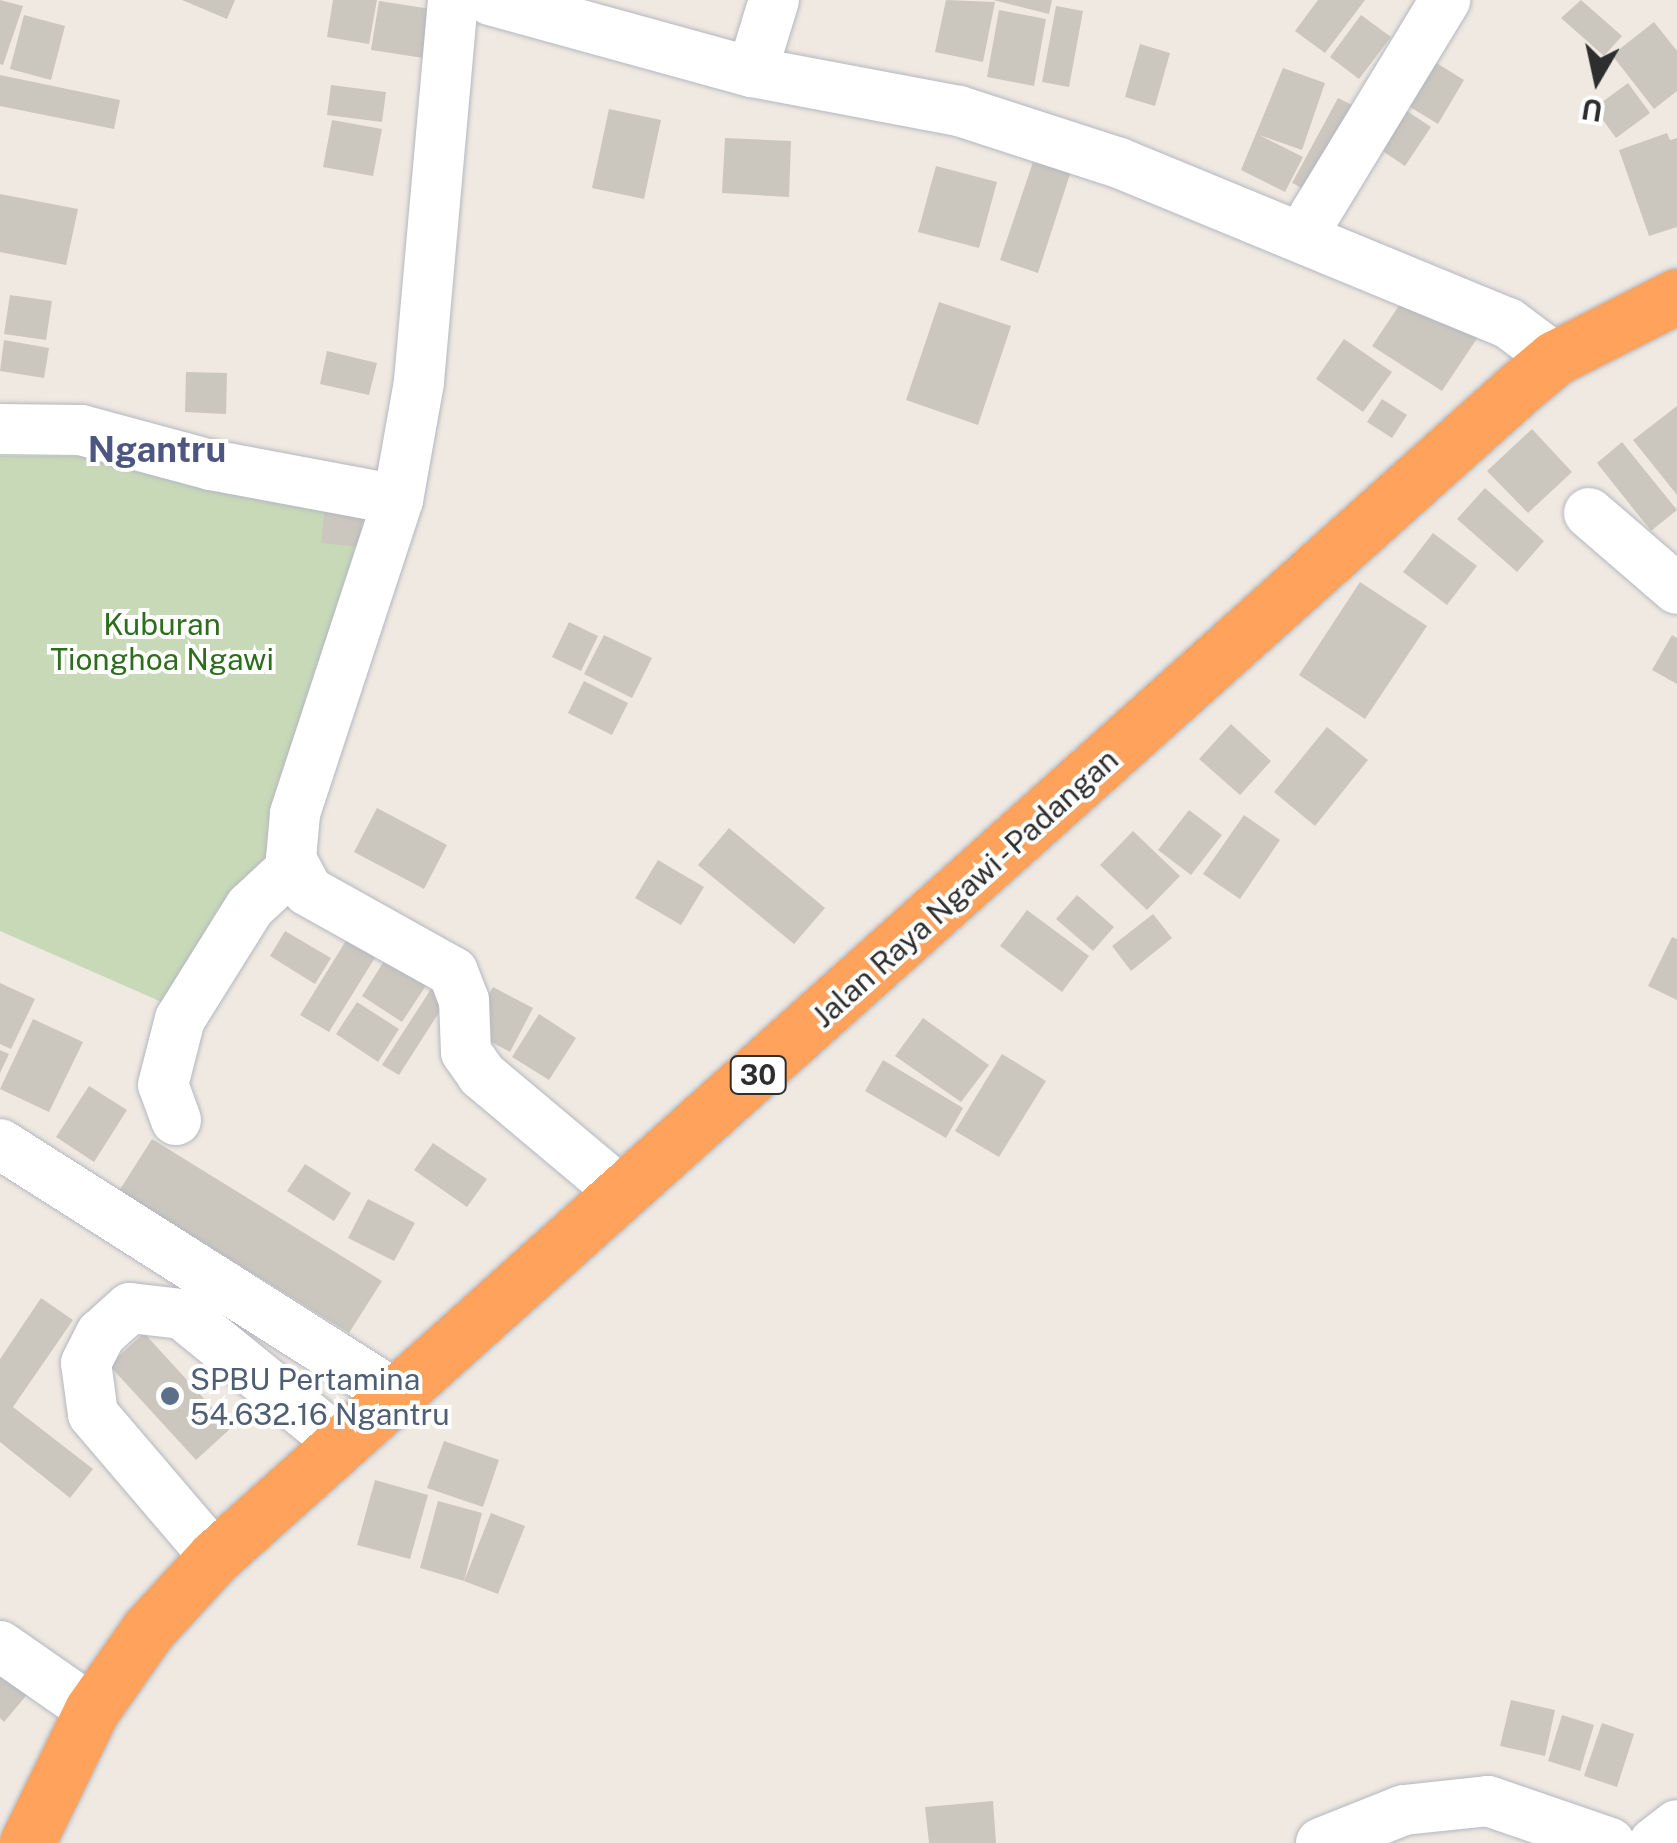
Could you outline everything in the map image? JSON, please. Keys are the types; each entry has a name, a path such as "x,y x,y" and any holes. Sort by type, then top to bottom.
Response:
{"highway":[{"name":"Jalan Raya Ngawi - Padangan","path":"27,1843 92,1710 148,1630 215,1557 399,1397 1554,358 1677,296"}],"street":[{"path":"453,0 419,382 398,500 296,814 293,867 308,892 454,972 464,1000 466,1052 482,1075 624,1194"},
{"path":"490,0 752,72 959,111 1119,163 1303,234 1508,323 1554,358"},
{"path":"752,72 774,0"},
{"path":"1303,234 1445,0"},
{"path":"0,429 81,430 211,466 398,500"},
{"path":"1589,514 1677,589"},
{"path":"176,1120 163,1086 180,1019 250,907 293,867"},
{"path":"0,1144 399,1397"},
{"path":"215,1557 93,1414 86,1364 101,1334 130,1308 182,1314 342,1444"},
{"path":"0,1646 92,1710"},
{"path":"1321,1843 1404,1810 1488,1801 1610,1843"},
{"path":"1654,1843 1677,1825"}],"green space":[{"name":"Kuburan Tionghoa Ngawi","path":"0,456 83,456 377,509 277,833 264,863 219,907 164,1003 0,931"}],"building":[{"path":"0,0 23,6 3,65 0,64"},
{"path":"182,0 235,0 227,19"},
{"path":"333,0 377,0 369,44 327,37"},
{"path":"946,0 995,2 983,62 935,52"},
{"path":"993,0 1052,0 1049,14"},
{"path":"1318,0 1365,0 1325,53 1295,31"},
{"path":"1581,0 1622,36 1604,56 1561,18"},
{"path":"379,1 438,10 430,59 371,50"},
{"path":"1056,6 1083,11 1069,87 1042,82"},
{"path":"999,10 1046,19 1034,86 987,77"},
{"path":"24,15 65,26 51,80 10,69"},
{"path":"1361,15 1391,37 1359,79 1330,57"},
{"path":"1654,22 1677,51 1677,91 1654,109 1612,55"},
{"path":"1140,44 1170,53 1155,106 1125,97"},
{"path":"1422,54 1464,80 1438,124 1395,98"},
{"path":"1283,68 1325,83 1302,150 1259,135 1303,157 1285,192 1241,170"},
{"path":"0,75 120,100 114,129 0,106"},
{"path":"1628,83 1650,113 1616,138 1594,108"},
{"path":"331,85 386,92 382,122 327,115"},
{"path":"1338,98 1364,111 1319,197 1292,183"},
{"path":"1395,103 1431,127 1405,166 1369,142"},
{"path":"609,109 661,120 644,199 592,188"},
{"path":"332,120 382,129 373,176 323,167"},
{"path":"1667,133 1670,140 1677,138 1677,227 1649,236 1619,150"},
{"path":"725,138 791,141 789,197 722,193"},
{"path":"1035,156 1072,168 1038,273 1000,260"},
{"path":"936,166 997,182 979,248 918,232"},
{"path":"0,194 78,209 66,265 0,252"},
{"path":"1408,292 1478,337 1442,391 1372,346"},
{"path":"10,295 52,301 46,340 4,334"},
{"path":"939,302 1011,326 978,425 906,400"},
{"path":"1344,339 1392,372 1363,412 1316,379"},
{"path":"4,340 49,348 44,378 0,371"},
{"path":"327,351 377,363 369,395 320,384"},
{"path":"186,372 227,373 226,414 185,412"},
{"path":"1382,399 1407,415 1392,438 1367,422"},
{"path":"1677,406 1677,495 1633,440"},
{"path":"1532,429 1572,472 1528,513 1487,471"},
{"path":"1622,442 1677,510 1651,531 1597,463"},
{"path":"1485,488 1544,541 1517,572 1457,519"},
{"path":"326,496 364,501 359,547 321,543"},
{"path":"1433,533 1477,566 1447,605 1403,572"},
{"path":"1360,582 1427,626 1365,719 1299,675"},
{"path":"569,622 598,636 581,671 552,657"},
{"path":"604,635 652,658 632,698 584,674"},
{"path":"1672,635 1677,638 1677,684 1652,670"},
{"path":"584,681 628,703 612,735 568,713"},
{"path":"1231,724 1271,761 1240,795 1199,759"},
{"path":"1327,727 1368,760 1315,826 1274,792"},
{"path":"377,808 447,845 424,889 354,852"},
{"path":"1189,810 1222,835 1191,875 1158,850"},
{"path":"1244,815 1280,840 1240,899 1203,874"},
{"path":"729,828 825,908 794,944 698,865"},
{"path":"1133,831 1180,876 1147,910 1100,865"},
{"path":"658,860 704,887 681,925 635,898"},
{"path":"1077,895 1114,927 1093,951 1056,919"},
{"path":"1027,910 1089,956 1062,992 1000,946"},
{"path":"1153,914 1172,938 1131,971 1112,946"},
{"path":"285,931 331,958 315,984 270,956"},
{"path":"1672,937 1677,939 1677,1000 1648,986"},
{"path":"347,939 376,956 329,1032 300,1015"},
{"path":"388,955 429,981 402,1022 362,996"},
{"path":"0,983 35,999 11,1049 0,1044"},
{"path":"493,987 533,1008 510,1052 469,1030"},
{"path":"431,989 447,1000 399,1075 382,1065"},
{"path":"357,1002 399,1029 378,1062 336,1034"},
{"path":"539,1014 576,1038 549,1080 512,1057"},
{"path":"923,1018 989,1065 961,1102 895,1056"},
{"path":"33,1019 83,1042 49,1112 0,1089"},
{"path":"0,1050 9,1054 0,1073"},
{"path":"1002,1054 1046,1081 999,1157 955,1131"},
{"path":"883,1060 963,1108 946,1138 865,1091"},
{"path":"89,1086 127,1110 94,1162 56,1137"},
{"path":"152,1139 382,1281 349,1333 119,1191"},
{"path":"433,1143 487,1179 467,1207 414,1170"},
{"path":"305,1164 351,1193 334,1221 287,1191"},
{"path":"368,1199 415,1223 394,1261 348,1238"},
{"path":"41,1298 73,1320 13,1407 93,1469 70,1498 0,1442 0,1359"},
{"path":"144,1333 231,1428 196,1460 109,1365"},
{"path":"444,1441 499,1460 483,1507 427,1488"},
{"path":"375,1480 428,1495 410,1559 357,1545"},
{"path":"438,1501 482,1513 464,1581 420,1568"},
{"path":"491,1513 525,1526 498,1594 464,1581"},
{"path":"0,1655 36,1684 4,1722 0,1718"},
{"path":"1511,1700 1555,1710 1545,1756 1500,1746"},
{"path":"1562,1715 1594,1725 1580,1771 1548,1761"},
{"path":"1602,1723 1634,1734 1617,1787 1584,1776"},
{"path":"993,1801 996,1843 929,1843 925,1807"}],"place":[{"name":"SPBU Pertamina 54.632.16 Ngantru","path":"170,1396"}],"district":[{"name":"Ngantru","path":"157,450"}]}
